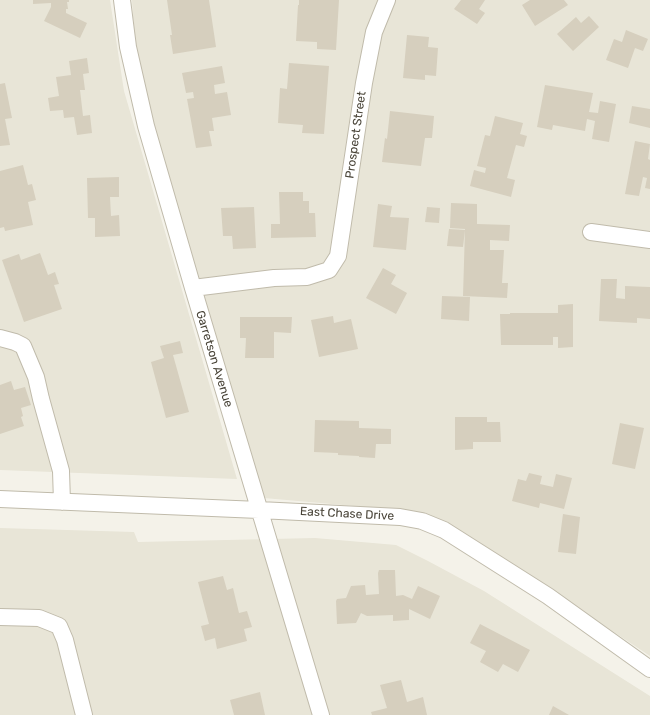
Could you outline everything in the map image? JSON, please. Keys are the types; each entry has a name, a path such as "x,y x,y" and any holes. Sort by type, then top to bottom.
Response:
{"street":[{"name":"Garretson Avenue","path":"122,0 128,47 146,126 321,715"},
{"name":"Prospect Street","path":"193,288 274,278 306,277 329,270 338,256 364,83 374,32 387,0"},
{"path":"591,232 650,240"},
{"path":"0,338 23,346 36,377 61,471 62,502"},
{"name":"East Chase Drive","path":"0,499 400,517 422,521 447,532 548,596 650,669"},
{"path":"0,617 39,618 59,626 84,715"}],"shaded area":[{"path":"0,0 110,0 124,91 237,479 0,470"},
{"path":"132,0 650,0 650,656 486,547 400,510 264,498 150,120 134,32"},
{"path":"0,528 134,532 138,542 315,538 396,545 484,591 650,696 650,715 0,715"}],"building":[{"path":"33,0 69,0 69,2 67,2 68,9 66,9 66,13 87,23 80,38 44,21 51,7 51,3 33,4"},
{"path":"167,0 209,0 216,47 173,54"},
{"path":"299,0 339,0 336,50 317,49 317,42 296,41"},
{"path":"461,0 485,0 479,9 485,13 477,24 454,9"},
{"path":"530,0 564,0 568,5 535,26 522,5"},
{"path":"589,16 599,27 573,51 557,34 576,17 581,23"},
{"path":"626,30 648,39 643,51 635,48 628,68 606,60 614,39 622,42"},
{"path":"407,35 429,37 428,47 438,48 436,76 425,75 425,80 403,78"},
{"path":"87,58 89,73 83,74 85,90 80,90 83,116 90,115 92,133 77,135 74,117 64,118 63,110 50,111 48,98 59,96 56,77 71,75 69,61"},
{"path":"289,63 329,66 324,134 302,133 303,125 278,123 280,88 287,89"},
{"path":"222,66 225,83 214,85 215,94 227,92 231,115 212,118 214,131 209,131 212,146 196,148 187,99 194,98 193,92 186,93 182,73"},
{"path":"5,83 12,118 5,119 10,145 0,146 0,84"},
{"path":"545,85 593,93 589,112 598,113 600,101 616,104 609,142 592,139 595,121 587,119 585,131 553,125 552,130 537,127"},
{"path":"632,106 650,109 650,128 629,123"},
{"path":"390,111 434,116 432,138 425,138 421,166 382,162 385,138 387,139"},
{"path":"495,116 523,123 520,134 527,136 524,147 516,145 507,178 515,180 511,197 470,186 474,170 485,173 486,168 477,166 485,135 490,136"},
{"path":"635,141 650,144 648,159 650,160 650,189 645,188 647,178 643,177 639,196 625,194"},
{"path":"23,165 28,185 32,184 36,200 28,202 33,225 5,231 4,227 0,228 0,171"},
{"path":"119,177 119,197 110,197 111,216 119,215 120,236 95,237 95,218 88,218 87,178"},
{"path":"279,192 303,192 303,201 309,201 309,213 315,213 316,237 271,238 271,224 280,224"},
{"path":"451,203 477,204 477,224 510,225 509,241 490,240 490,250 504,250 502,283 508,283 507,298 463,296 465,229 450,228"},
{"path":"378,204 392,206 390,217 409,218 406,250 373,247"},
{"path":"254,207 256,248 233,249 232,236 223,236 221,208"},
{"path":"427,207 440,208 439,223 425,222"},
{"path":"449,229 465,230 463,247 447,246"},
{"path":"40,253 48,275 55,272 59,284 54,285 62,309 24,322 2,260 19,254 21,260"},
{"path":"383,268 396,275 391,284 407,293 396,314 366,298"},
{"path":"601,279 617,279 616,298 625,299 625,286 650,287 650,319 637,318 637,323 599,321"},
{"path":"442,296 470,297 469,321 441,319"},
{"path":"573,304 573,347 558,348 558,337 553,337 553,345 501,345 500,314 558,313 558,305"},
{"path":"333,316 334,323 351,319 358,349 319,357 311,320"},
{"path":"240,317 292,317 291,333 274,332 274,358 245,358 246,338 240,338"},
{"path":"180,341 183,353 173,355 189,412 166,418 151,362 164,358 160,346"},
{"path":"11,381 14,390 25,387 31,405 21,408 23,416 21,417 24,426 0,434 0,385"},
{"path":"455,417 487,417 487,422 500,422 501,442 473,442 473,449 455,450"},
{"path":"315,420 359,421 359,428 391,429 391,444 376,444 375,458 338,455 338,453 314,452"},
{"path":"620,423 644,428 635,469 612,464"},
{"path":"529,473 542,476 540,484 553,487 556,474 572,478 564,509 540,503 539,508 512,501 518,479 526,481"},
{"path":"563,514 580,517 576,554 558,552"},
{"path":"379,570 395,570 396,596 403,595 412,599 418,586 440,596 430,619 409,609 409,620 393,621 393,615 367,616 361,613 356,623 337,624 337,599 346,598 351,586 365,585 366,595 379,594"},
{"path":"223,576 227,590 233,588 239,613 247,611 252,627 244,629 247,641 217,649 215,638 205,641 201,626 209,624 198,582"},
{"path":"480,624 530,650 518,672 503,664 498,672 480,662 486,651 470,643"},
{"path":"401,680 407,702 423,697 427,715 372,715 371,712 387,708 380,685"},
{"path":"260,692 265,715 234,715 230,700"},
{"path":"553,706 569,715 549,715"}]}
